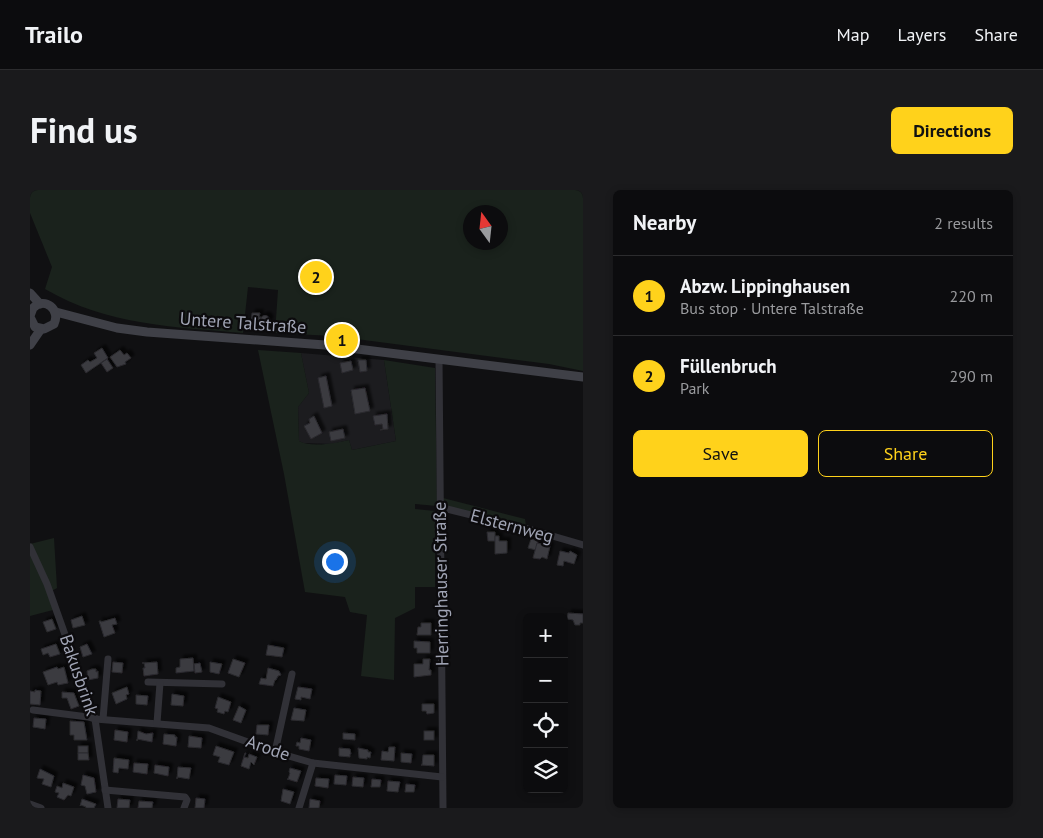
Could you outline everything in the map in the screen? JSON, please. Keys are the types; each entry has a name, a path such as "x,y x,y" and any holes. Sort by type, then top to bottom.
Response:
{"street":[{"path":"30,293 32,315 41,329"},
{"name":"Untere Talstraße","path":"32,315 50,305 56,317 80,318 117,328 146,332 325,346 583,377"},
{"path":"30,345 41,329 51,327 56,317"},
{"name":"Herringhauser Straße","path":"439,359 443,808"},
{"name":"Elsternweg","path":"440,509 532,530 583,545"},
{"name":"Bakusbrink","path":"30,547 47,584 95,719 108,808"},
{"path":"103,719 108,659"},
{"path":"275,752 292,674"},
{"path":"148,682 222,684"},
{"path":"157,723 160,683"},
{"name":"Arode","path":"33,710 88,716 95,719 209,728 275,752 313,763 442,777"},
{"path":"299,808 313,763"},
{"path":"105,790 185,797 187,800 184,808"},
{"path":"30,804 41,808"}],"shaded area":[{"path":"30,190 583,190 583,371 549,364 333,336 275,333 278,290 248,287 243,333 141,322 92,310 68,301 45,289 52,267 30,213"},
{"path":"258,350 301,353 309,393 298,407 299,441 317,445 349,440 352,450 396,441 384,360 435,368 437,506 415,504 415,509 435,511 435,587 415,587 415,608 395,618 394,680 361,676 367,615 350,612 345,597 305,592 284,474"},
{"path":"301,353 384,360 396,441 352,450 349,440 332,444 303,443 299,441 298,407 309,393"},
{"path":"443,498 525,519 526,527 444,507"},
{"path":"54,538 57,588 48,593 53,610 30,616 30,544"}],"building":[{"path":"252,313 260,313 259,326 251,325"},
{"path":"265,315 270,320 265,325 260,320"},
{"path":"102,348 108,358 86,373 81,365 88,360 90,362 97,358 94,353"},
{"path":"120,350 124,355 127,353 131,358 125,362 126,364 117,367 110,357"},
{"path":"107,359 113,368 107,372 101,363"},
{"path":"358,360 366,360 367,371 360,372"},
{"path":"351,361 353,370 342,373 340,363"},
{"path":"326,376 332,406 324,408 318,378"},
{"path":"365,388 370,411 355,414 351,390"},
{"path":"387,414 388,429 380,430 383,429 382,424 375,425 373,416"},
{"path":"314,416 322,433 311,439 304,426 310,423 309,419"},
{"path":"343,429 345,438 331,441 329,432"},
{"path":"487,532 495,532 495,541 488,541"},
{"path":"495,536 499,536 499,541 507,541 507,553 495,554"},
{"path":"531,539 538,541 536,550 528,548"},
{"path":"537,543 550,546 547,559 542,557 540,559 533,558"},
{"path":"560,551 569,553 570,551 577,555 574,564 564,561 563,566 557,565"},
{"path":"568,613 583,614 583,623 580,623 580,625 575,625 573,620 568,619"},
{"path":"82,616 85,625 73,628 71,620"},
{"path":"115,618 117,624 112,625 115,633 104,637 99,621"},
{"path":"52,619 56,629 47,632 43,622"},
{"path":"421,623 431,623 431,635 417,635 418,627 421,627"},
{"path":"414,641 430,642 430,653 417,653 417,648 414,648"},
{"path":"56,644 60,654 50,657 48,653 43,655 41,649"},
{"path":"87,644 92,654 83,657 80,647"},
{"path":"268,645 284,648 282,657 266,655"},
{"path":"193,658 194,671 176,673 176,668 180,667 180,659"},
{"path":"233,659 245,663 239,677 228,673"},
{"path":"423,659 430,659 429,670 431,670 431,675 414,677 414,664 423,664"},
{"path":"113,662 123,663 122,673 112,672"},
{"path":"157,662 158,674 144,676 143,668 145,668 144,663 142,663"},
{"path":"210,662 222,664 219,674 210,672"},
{"path":"200,663 202,672 195,673 194,664"},
{"path":"57,667 58,669 64,667 68,683 58,685 57,682 48,685 43,672"},
{"path":"268,668 279,671 281,675 275,680 273,686 259,684 261,678 266,679"},
{"path":"96,669 96,672 98,671 98,678 88,680 87,671"},
{"path":"127,687 129,694 126,695 127,699 116,704 112,693"},
{"path":"298,687 312,689 310,699 301,697 301,700 295,699"},
{"path":"35,690 41,691 40,705 30,704 30,691 35,692"},
{"path":"62,692 74,693 79,706 71,709 67,698 62,698"},
{"path":"172,694 184,696 183,706 171,705"},
{"path":"136,695 148,696 147,705 136,704"},
{"path":"218,697 231,702 228,712 225,711 224,714 217,712 218,709 215,708"},
{"path":"422,704 434,704 434,713 427,714 426,711 422,711"},
{"path":"239,706 246,710 241,723 233,720"},
{"path":"294,708 306,710 304,721 291,720"},
{"path":"34,718 46,719 45,729 33,727"},
{"path":"70,721 84,722 87,740 74,740 74,735 70,735"},
{"path":"257,725 269,725 268,735 256,734"},
{"path":"115,730 128,732 127,742 114,740"},
{"path":"138,731 146,734 153,733 152,742 137,739"},
{"path":"424,731 434,731 434,740 424,740"},
{"path":"343,733 355,734 355,740 343,739"},
{"path":"164,734 177,737 176,746 163,744"},
{"path":"189,736 202,738 201,748 188,747"},
{"path":"301,738 311,740 309,751 299,749 299,746 296,746 297,742 300,743"},
{"path":"78,746 88,746 88,753 78,753"},
{"path":"216,746 234,752 229,765 218,762 220,757 213,755"},
{"path":"389,747 395,747 394,761 381,760 382,751 388,752"},
{"path":"339,748 350,749 350,757 339,756"},
{"path":"358,748 371,752 370,758 359,758"},
{"path":"78,753 88,753 89,760 78,760"},
{"path":"245,753 244,757 248,758 249,754 257,757 254,765 251,762 249,769 241,766"},
{"path":"401,753 412,754 411,763 401,762"},
{"path":"423,755 434,755 434,766 421,765"},
{"path":"114,758 129,760 128,769 119,768 118,773 113,772"},
{"path":"134,763 148,764 147,774 133,772"},
{"path":"155,765 169,767 168,776 154,773"},
{"path":"178,767 191,768 189,779 177,777"},
{"path":"290,768 301,771 297,782 287,779"},
{"path":"40,769 54,776 51,787 42,784 44,779 37,778"},
{"path":"83,775 94,778 96,792 87,794 85,786 81,785"},
{"path":"335,775 347,776 346,785 334,784"},
{"path":"353,777 364,778 363,787 352,786"},
{"path":"316,778 329,779 328,788 315,786"},
{"path":"372,779 381,780 380,787 371,787"},
{"path":"388,781 400,782 398,792 387,791"},
{"path":"63,783 74,787 71,796 68,795 64,800 57,797 59,793 55,792 57,786 62,788"},
{"path":"406,784 415,785 414,792 405,792"},
{"path":"283,789 294,792 290,804 281,801"},
{"path":"196,798 205,799 204,808 195,808"},
{"path":"82,799 96,804 94,808 80,806"},
{"path":"118,799 130,800 129,808 117,808"},
{"path":"310,799 320,801 319,808 309,808"},
{"path":"139,801 153,802 152,808 138,808"}],"place":[{"name":"Füllenbruch","path":"316,277"},
{"name":"Abzw. Lippinghausen","path":"342,340"}]}
